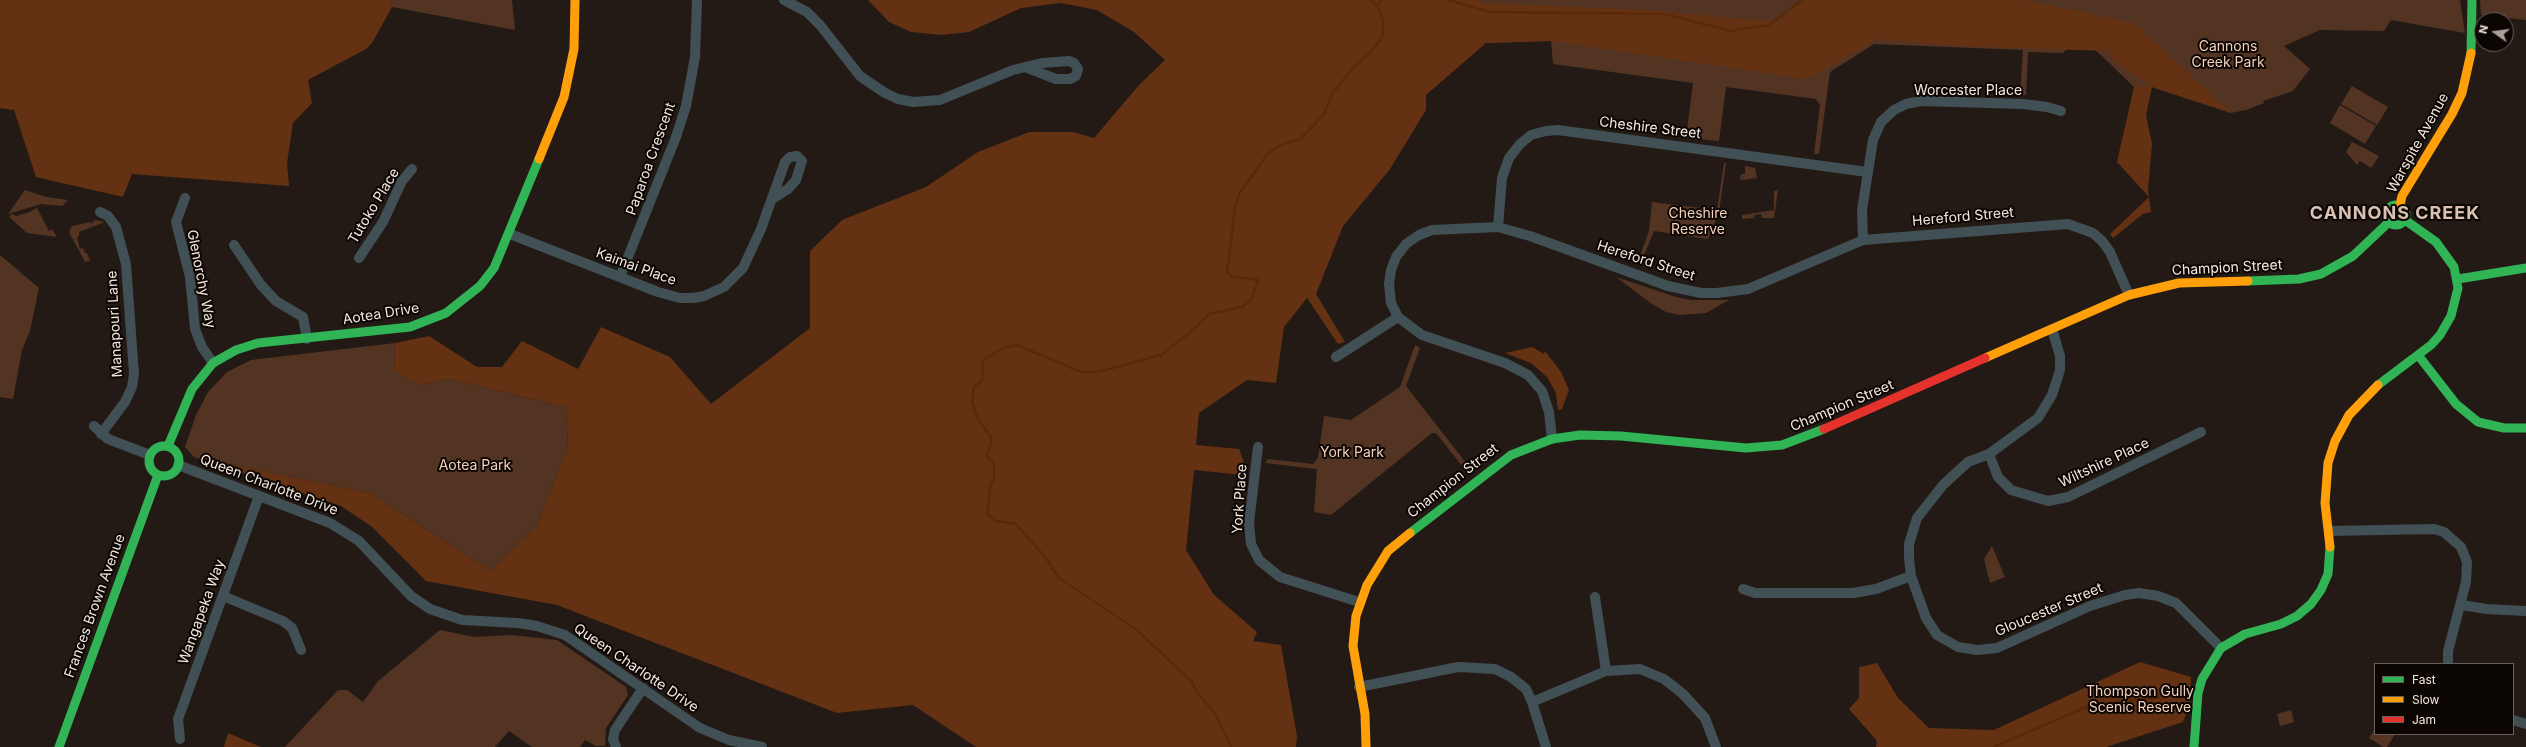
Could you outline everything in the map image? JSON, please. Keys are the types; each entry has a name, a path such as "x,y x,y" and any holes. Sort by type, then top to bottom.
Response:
{"main road":[{"name":"Aotea Drive","path":"168,446 192,389 213,363 248,346 410,327 446,312 480,286 494,268 510,234 566,89 574,49 575,0"},
{"name":"Warspite Avenue","path":"2400,205 2402,196 2452,114 2462,92 2469,69 2472,46 2472,0"},
{"path":"2393,205 2400,205 2405,210 2405,220 2397,225 2389,222 2386,216 2387,209 2393,205"},
{"path":"2194,747 2198,693 2202,679 2221,648 2245,634 2289,620 2311,604 2322,590 2328,574 2331,552 2325,502 2326,478 2328,463 2342,427 2366,394 2418,355 2440,335 2446,326 2455,303 2458,279 2454,267 2436,242 2405,220"},
{"name":"Champion Street","path":"1366,747 1365,714 1359,687 1353,646 1360,602 1382,560 1404,537 1497,464 1520,450 1552,438 1593,434 1729,448 1782,445 1826,430 2129,295 2179,283 2298,279 2321,274 2354,256 2389,222"},
{"path":"2458,279 2526,268"},
{"path":"2418,355 2456,404 2471,417 2490,426 2504,428 2526,428"},
{"path":"168,446 176,451 178,465 170,475 158,475 150,467 150,455 159,447 168,446"},
{"name":"Frances Brown Avenue","path":"59,747 158,475"}],"street":[{"name":"Paparoa Crescent","path":"620,277 676,137 686,106 695,57 697,0"},
{"path":"784,0 807,12 820,25 860,76 885,93 898,99 913,102 940,100 1025,67"},
{"name":"Worcester Place","path":"1863,240 1862,210 1873,140 1881,122 1906,104 1921,101 2023,104 2047,107 2061,111"},
{"name":"Cheshire Street","path":"1498,227 1502,178 1509,158 1520,144 1531,135 1546,131 1558,130 1867,172"},
{"name":"Tutoko Place","path":"359,258 383,222 402,181 412,169"},
{"name":"Glenorchy Way","path":"185,198 176,222 190,277 195,329 202,347 213,363"},
{"name":"Kaimai Place","path":"510,234 658,292 680,298 704,296 715,292 733,280 743,268 750,255 772,199"},
{"name":"Manapouri Lane","path":"100,212 108,216 116,227 126,264 134,374 127,398 101,434"},
{"name":"Hereford Street","path":"1398,317 1391,303 1389,284 1391,270 1396,257 1406,244 1419,235 1432,230 1498,227 1530,236 1668,286 1701,292 1748,289 1863,240 2068,224 2087,230 2102,241 2110,252 2129,295"},
{"path":"234,245 261,285 276,301 303,317 307,339"},
{"path":"1336,357 1398,317 1422,335 1505,363 1528,375 1542,392 1549,412 1552,438"},
{"name":"Gloucester Street","path":"2052,329 2060,356 2060,370 2052,395 2038,418 1989,454 1968,462 1943,485 1917,518 1909,544 1911,576 1926,618 1937,635 1958,647 1977,650 1997,648 2090,606 2125,595 2139,593 2158,596 2176,603 2221,648"},
{"path":"94,426 101,434 118,444 150,455"},
{"name":"Wiltshire Place","path":"1989,454 1998,477 2011,490 2048,501 2068,497 2201,432"},
{"name":"York Place","path":"1258,447 1249,523 1251,544 1257,556 1265,566 1280,577 1360,602"},
{"name":"Queen Charlotte Drive","path":"178,465 317,517 348,533 373,554 411,596 430,609 462,620 518,623 553,631 577,643 709,733 728,740 762,747"},
{"name":"Wangapeka Way","path":"180,739 178,719 259,496"},
{"path":"2329,532 2422,528 2444,532 2461,547 2467,562 2466,582 2448,651 2448,663"},
{"path":"1743,589 1755,593 1853,593 1876,589 1911,576"},
{"path":"223,596 283,621 292,628 301,650"},
{"path":"1595,597 1606,671"},
{"path":"2461,605 2487,609 2526,611"},
{"path":"1359,687 1458,667 1478,666 1494,669 1511,677 1526,689 1532,702 1546,747"},
{"path":"1532,702 1606,671 1640,670 1664,679 1683,694 1705,718 1716,747"},
{"path":"616,747 613,739 615,730 643,688"},
{"path":"2514,720 2526,724"}],"green space":[{"path":"0,0 389,0 392,7 372,43 366,49 308,80 312,103 293,123 287,163 289,186 132,174 123,197 36,177 14,110 0,108"},
{"path":"389,0 512,0 515,30 392,7"},
{"path":"868,0 1481,0 1482,3 1647,10 1777,22 1805,0 2024,0 2134,23 2231,113 2152,87 2146,115 2152,144 2148,190 2149,197 2117,162 2134,87 2152,86 2115,62 2108,51 1953,46 1878,39 1807,79 1551,41 1486,43 1426,95 1426,110 1390,169 1343,226 1316,294 1345,342 1338,344 1307,298 1284,327 1276,383 1247,380 1199,413 1196,445 1239,449 1244,462 1243,475 1194,470 1186,550 1214,595 1257,632 1253,641 1281,645 1297,736 1296,747 976,747 913,705 837,713 557,605 426,581 371,526 341,506 194,457 370,493 491,571 537,526 568,446 566,407 449,379 420,385 394,371 395,343 429,336 477,367 502,367 522,341 578,369 601,327 670,357 711,404 810,328 810,251 842,220 926,187 978,152 1029,132 1073,132 1094,138 1139,85 1165,60 1134,32 1097,10 1061,3 1021,8 969,32 941,35 911,32 889,22"},
{"name":"Cannons Creek Park","path":"1481,0 2460,0 2465,33 2391,20 2384,31 2320,30 2284,46 2310,69 2293,91 2263,101 2264,103 2246,110 2231,113 2152,87 2134,87 2079,34 2063,53 2028,52 2026,95 2020,95 2023,50 1874,44 1830,72 1819,154 1814,154 1820,105 1816,99 1726,87 1719,141 1686,138 1693,83 1553,64 1551,41 1486,43"},
{"path":"2480,0 2526,0 2526,20 2514,19 2514,12 2481,12"},
{"path":"2352,86 2388,107 2377,125 2341,104"},
{"path":"2340,105 2376,126 2365,144 2330,123"},
{"path":"2352,142 2379,156 2371,168 2360,161 2357,165 2346,152"},
{"name":"Cheshire Reserve","path":"1724,163 1726,163 1719,212 1708,239 1654,231 1640,265 1637,264 1649,231 1652,202 1717,210"},
{"path":"1745,166 1755,168 1757,178 1743,180 1742,175 1742,180 1740,179 1741,174 1745,174"},
{"path":"25,190 46,197 68,200 62,206 41,204 8,214"},
{"path":"1778,190 1774,218 1762,218 1761,214 1754,215 1754,218 1742,219 1742,215 1774,210 1774,191"},
{"path":"2149,197 2151,212 2143,214 2113,238 2110,234"},
{"path":"37,208 49,231 52,229 57,237 27,233 9,217 12,214 16,216"},
{"path":"95,220 105,222 79,232 79,236 77,237 80,249 83,248 90,261 85,262 69,232 72,226 90,222 91,224"},
{"path":"0,255 39,288 30,331 22,350 13,399 0,397"},
{"path":"1616,277 1676,297 1691,300 1729,300 1706,313 1680,315 1666,312 1652,304"},
{"name":"Aotea Park","path":"395,343 394,371 420,385 449,379 566,407 568,446 537,526 491,571 370,493 194,457 185,447 196,415 208,392 227,372 251,360"},
{"name":"York Park","path":"1415,345 1420,348 1406,386 1470,468 1466,471 1436,433 1432,433 1331,515 1314,512 1317,469 1265,463 1268,459 1313,464 1318,458 1324,416 1351,420 1400,387"},
{"path":"1532,347 1544,354 1545,351 1561,372 1569,390 1562,409 1558,410 1556,393 1547,377 1531,363 1505,353"},
{"path":"1992,546 2005,577 1990,583 1984,559"},
{"path":"440,630 474,637 512,635 557,640 626,687 628,695 606,728 605,746 596,746 585,740 580,747 532,747 509,731 495,747 285,747 338,690 347,690 363,702 378,681"},
{"name":"Thompson Gully Scenic Reserve","path":"2140,662 2191,677 2190,704 2183,722 2106,747 1876,747 1877,741 1849,709 1859,698 1859,667 1877,663 1898,698 1929,728 1994,730"},
{"path":"2291,710 2294,722 2280,726 2277,714"},
{"path":"2374,730 2374,735 2394,735 2387,747 2383,747 2369,738"},
{"path":"228,733 261,747 224,747"}],"waterway":[{"path":"1231,747 1215,713 1198,694 1192,682 1137,630 1059,578 1046,558 1016,524 996,521 987,514 990,487 994,478 994,463 987,457 992,439 977,417 972,402 974,387 982,381 983,360 1004,348 1017,345 1081,372 1098,372 1161,355 1192,331 1209,314 1242,307 1251,300 1258,280 1233,277 1227,272 1235,209 1239,194 1267,155 1278,146 1300,139 1312,127 1324,114 1333,93 1353,68 1373,50 1383,35 1383,21 1378,6 1370,0"},
{"path":"1378,6 1381,0"},
{"path":"1448,0 1490,12 1666,14 1730,31 1769,25 1802,0"},
{"path":"1994,747 2091,705 2170,696"}],"traffic: fast":[{"path":"2471,53 2472,0"},
{"path":"168,446 192,389 213,363 236,350 258,343 410,327 446,313 480,286 494,268 539,159"},
{"path":"2396,205 2403,208 2406,215 2403,222 2396,225 2389,222 2386,215 2389,208 2396,205"},
{"path":"2378,385 2431,345 2440,335 2451,316 2458,288 2454,267 2436,242 2405,220"},
{"path":"2248,281 2299,279 2321,274 2353,256 2389,222"},
{"path":"2458,279 2526,268"},
{"path":"2418,355 2456,404 2478,422 2504,428 2526,428"},
{"path":"1410,533 1511,455 1552,439 1580,435 1621,436 1746,448 1782,445 1824,429"},
{"path":"164,446 175,450 179,461 175,472 164,476 153,472 149,461 153,450 164,446"},
{"path":"59,747 158,475"},
{"path":"2194,747 2198,693 2202,679 2221,648 2245,634 2281,624 2297,616 2311,604 2321,590 2328,574 2330,547"}],"traffic: slow":[{"path":"539,159 564,97 574,49 575,0"},
{"path":"2400,205 2402,196 2452,114 2462,93 2471,53"},
{"path":"1985,358 2129,295 2179,283 2248,281"},
{"path":"2330,547 2325,503 2328,463 2335,441 2349,415 2378,385"},
{"path":"1366,747 1365,714 1353,646 1356,616 1367,585 1388,551 1410,533"}],"traffic: jam":[{"path":"1824,429 1985,358"}],"district":[{"name":"CANNONS CREEK","path":"2395,214"}]}
